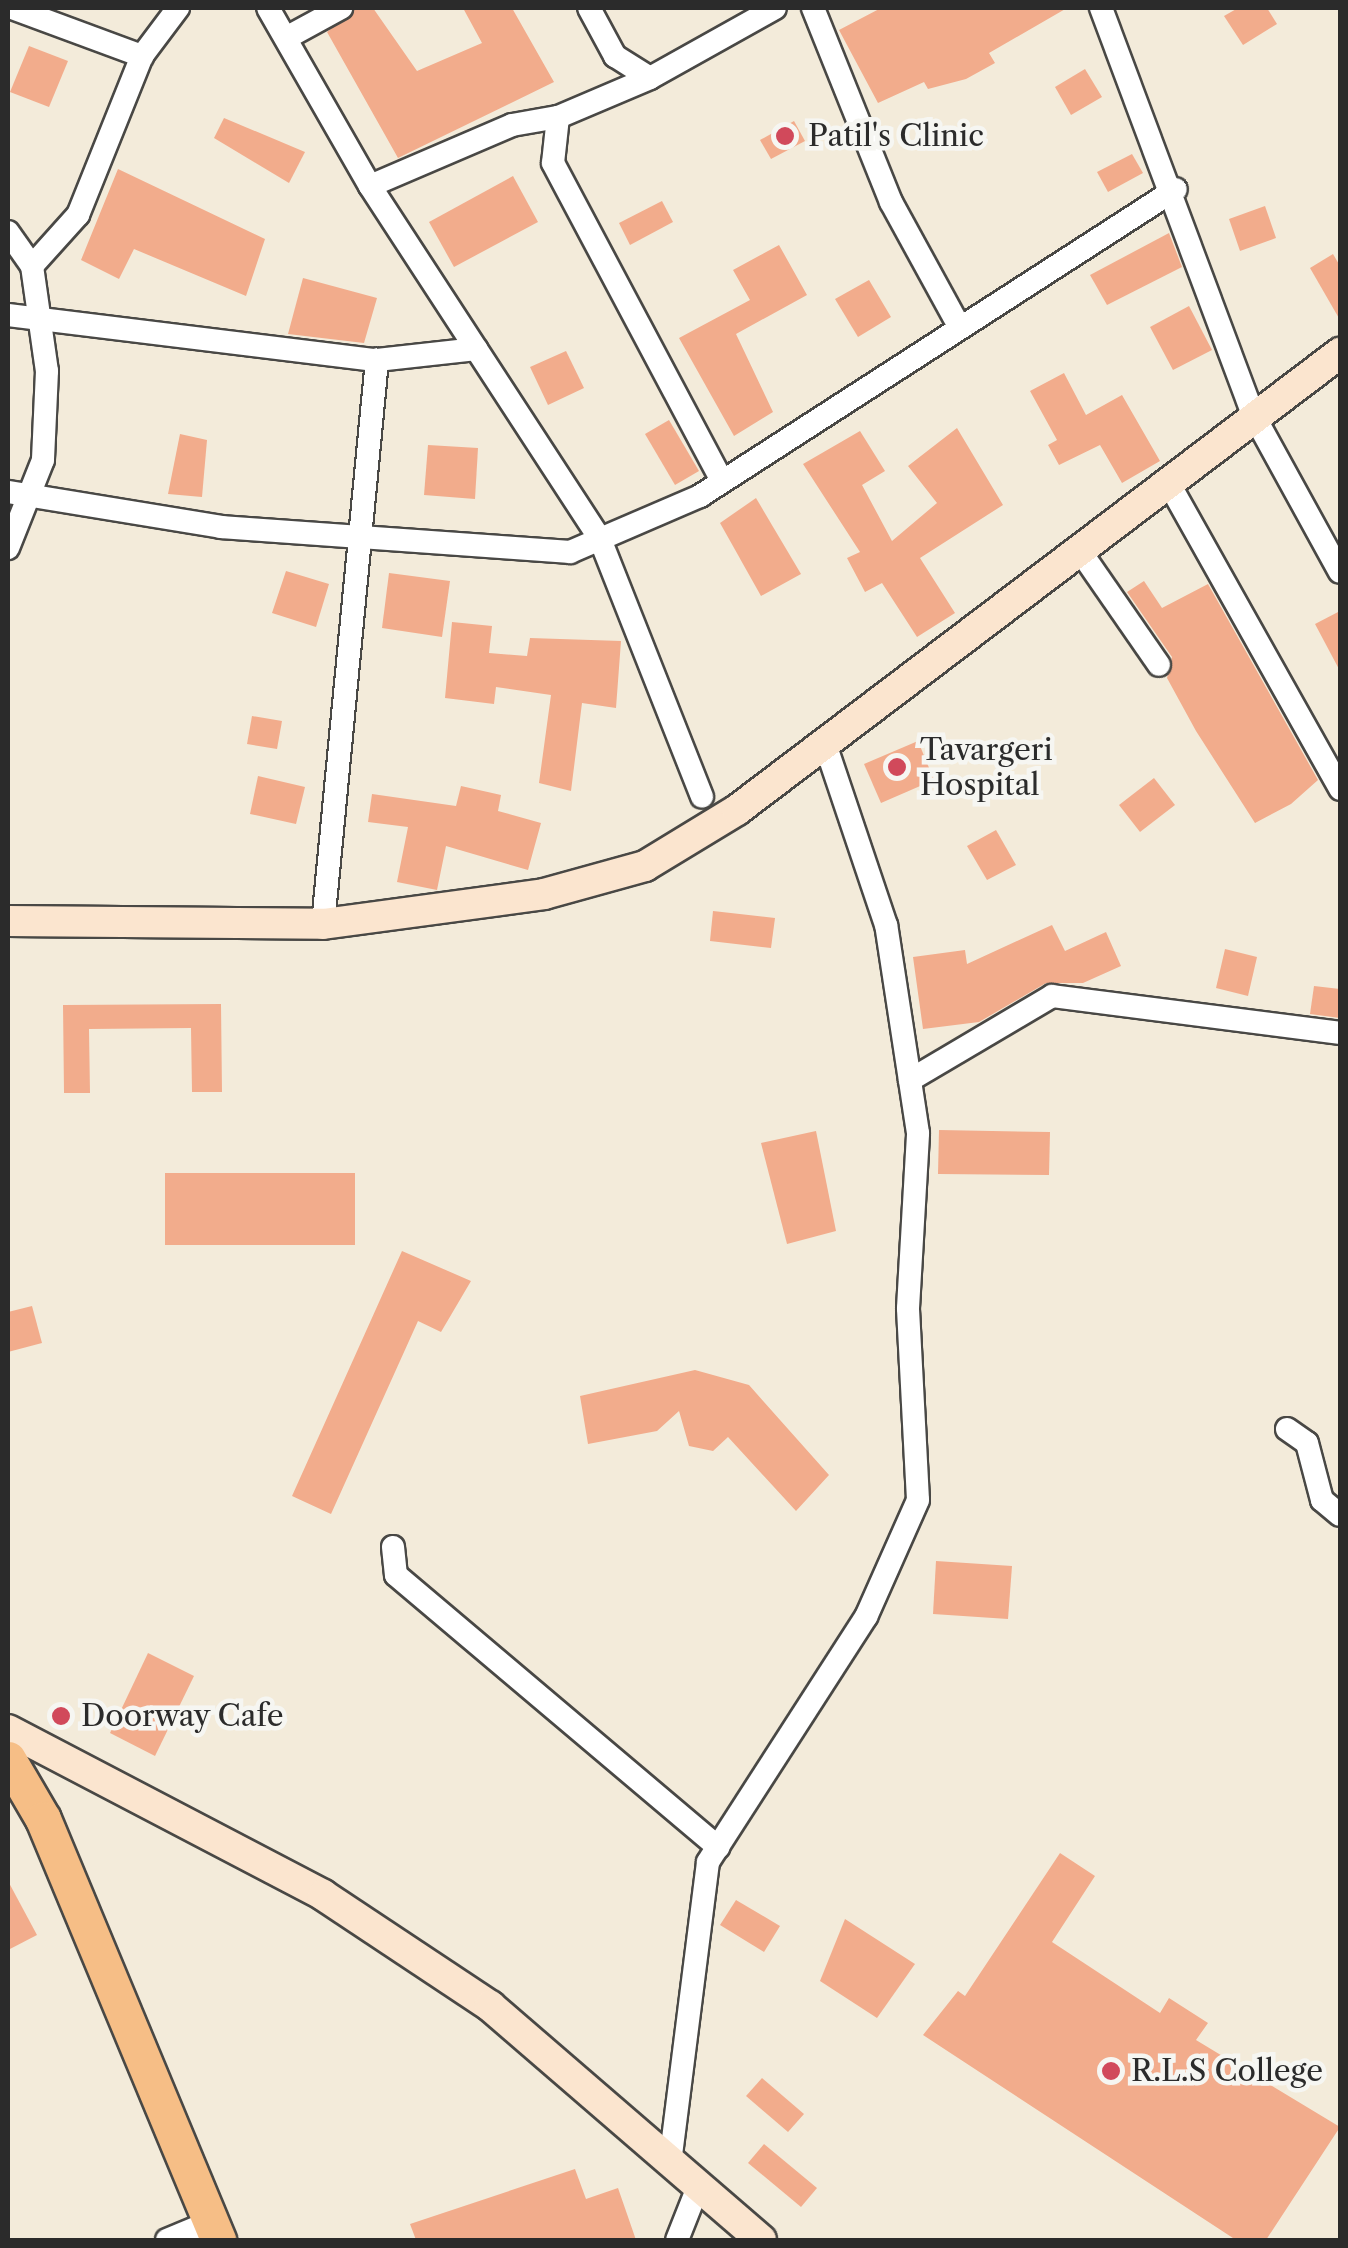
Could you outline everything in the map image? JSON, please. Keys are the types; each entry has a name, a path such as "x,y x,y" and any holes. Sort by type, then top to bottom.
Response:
{"main road":[{"path":"8,1759 43,1819 214,2231"}],"street":[{"path":"12,8 142,56"},
{"path":"32,266 78,216 142,56 178,8"},
{"path":"268,8 370,186 600,539 702,797"},
{"path":"286,38 341,8"},
{"path":"590,8 614,56 650,78"},
{"path":"370,186 512,126 558,118 650,78 775,8"},
{"path":"813,8 890,202 959,326"},
{"path":"1101,8 1176,189 1254,414 1340,572"},
{"path":"558,118 553,162 722,482"},
{"path":"18,494 366,537 570,552 722,482 1176,189"},
{"path":"8,235 32,266 40,321 44,460 18,494 8,548"},
{"path":"8,315 377,360 476,349"},
{"path":"8,921 323,924 613,878 737,810 1254,414 1340,353"},
{"path":"323,924 366,537 377,360"},
{"path":"1168,482 1340,789"},
{"path":"1078,548 1159,665"},
{"path":"670,2163 708,1862 866,1617 918,1500 908,1308 918,1132 886,925 825,744"},
{"path":"910,1080 1052,996 1340,1032"},
{"path":"1287,1429 1307,1443 1322,1500 1340,1515"},
{"path":"392,1547 396,1575 718,1847"},
{"path":"8,1730 323,1895 490,2006 761,2240"},
{"path":"676,2240 698,2186"},
{"path":"167,2240 214,2231"}],"building":[{"path":"356,8 373,8 417,71 482,43 463,8 512,8 554,82 398,158 327,32"},
{"path":"881,8 1067,8 989,53 995,63 966,79 928,89 924,82 878,103 839,30"},
{"path":"1238,8 1267,8 1277,24 1243,45 1224,16"},
{"path":"29,46 68,61 49,107 10,92"},
{"path":"1085,69 1102,97 1071,115 1055,87"},
{"path":"224,118 305,152 289,183 214,138"},
{"path":"794,121 805,141 771,159 760,140"},
{"path":"1132,154 1143,173 1108,192 1097,172"},
{"path":"118,169 265,239 246,296 134,249 119,279 81,260"},
{"path":"513,176 538,222 454,267 429,222"},
{"path":"662,201 673,222 630,245 619,223"},
{"path":"1265,206 1276,238 1240,251 1229,219"},
{"path":"1169,233 1182,267 1107,305 1090,275"},
{"path":"779,245 807,295 736,334 773,412 734,436 679,338 750,300 733,270"},
{"path":"1333,254 1340,266 1340,320 1310,268"},
{"path":"303,278 377,298 364,343 288,334"},
{"path":"869,280 891,317 858,337 835,299"},
{"path":"1189,306 1212,350 1173,370 1150,327"},
{"path":"566,351 584,388 548,405 530,367"},
{"path":"1064,373 1086,415 1122,395 1160,461 1122,483 1100,445 1059,465 1048,445 1057,440 1030,391"},
{"path":"669,420 699,471 675,485 645,434"},
{"path":"957,428 1003,505 920,558 955,613 917,637 882,583 865,592 847,558 860,552 803,464 860,431 885,471 862,485 892,541 937,503 908,466"},
{"path":"180,434 207,440 202,497 168,494"},
{"path":"428,445 478,448 475,499 424,495"},
{"path":"756,498 801,574 761,596 720,523"},
{"path":"286,571 329,584 316,627 272,613"},
{"path":"389,573 450,581 442,637 382,628"},
{"path":"1144,581 1162,608 1208,584 1318,780 1291,804 1255,823 1167,678 1172,657 1127,592"},
{"path":"1340,611 1340,671 1315,624"},
{"path":"452,622 492,626 489,653 527,656 530,638 621,641 616,708 582,703 571,791 539,783 551,695 496,687 494,704 445,698"},
{"path":"252,716 282,721 277,749 247,744"},
{"path":"918,741 934,780 881,803 864,764"},
{"path":"258,776 305,787 296,824 250,814"},
{"path":"1154,778 1175,805 1140,832 1119,805"},
{"path":"461,786 501,795 498,811 541,823 528,870 446,846 437,890 397,882 408,827 368,822 372,794 456,806"},
{"path":"996,830 1016,865 987,880 967,846"},
{"path":"713,911 775,918 771,948 710,941"},
{"path":"1052,925 1065,951 1106,932 1121,966 1083,983 1046,983 979,1022 923,1029 913,957 965,950 967,964"},
{"path":"1225,949 1257,957 1248,996 1216,988"},
{"path":"1314,986 1340,989 1340,1018 1310,1014"},
{"path":"221,1004 222,1092 192,1092 191,1028 89,1029 90,1093 64,1093 63,1005"},
{"path":"939,1130 1050,1132 1049,1175 938,1174"},
{"path":"816,1131 836,1231 787,1244 761,1143"},
{"path":"165,1173 355,1173 355,1245 165,1245"},
{"path":"402,1251 471,1281 441,1332 418,1321 331,1514 292,1496"},
{"path":"32,1306 42,1343 8,1352 8,1312"},
{"path":"695,1370 749,1385 829,1475 796,1511 728,1437 713,1451 689,1446 679,1411 657,1431 588,1444 580,1396"},
{"path":"936,1561 1012,1566 1008,1619 933,1614"},
{"path":"148,1653 194,1676 155,1756 110,1733"},
{"name":"R.L.S College","path":"1060,1853 1095,1876 1052,1942 1160,2013 1169,1998 1208,2023 1196,2040 1340,2127 1266,2240 1236,2240 923,2035 958,1991 965,1996"},
{"path":"8,1881 37,1935 8,1950"},
{"path":"736,1900 780,1926 764,1952 720,1925"},
{"path":"845,1919 915,1964 877,2018 820,1981"},
{"path":"762,2078 804,2114 788,2132 746,2096"},
{"path":"764,2144 817,2188 801,2207 748,2163"},
{"path":"575,2169 586,2199 618,2188 636,2240 416,2240 410,2224"}],"place":[{"name":"Patil's Clinic","path":"785,136"},
{"name":"Tavargeri Hospital","path":"897,767"},
{"name":"Doorway Cafe","path":"61,1716"},
{"name":"R.L.S College","path":"1111,2071"}]}
